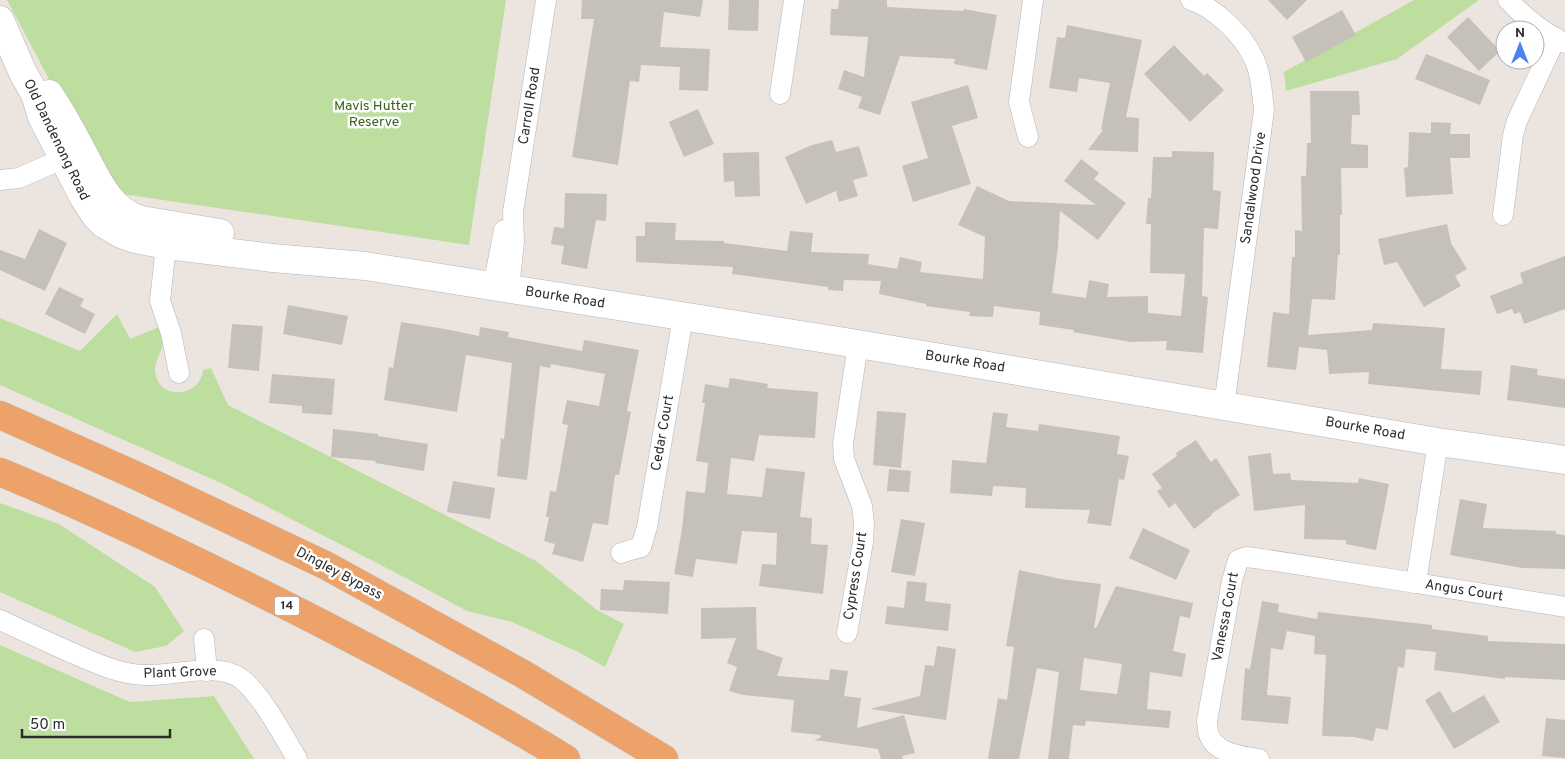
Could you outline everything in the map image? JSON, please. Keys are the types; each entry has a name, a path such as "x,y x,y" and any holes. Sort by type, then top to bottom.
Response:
{"highway":[{"name":"Dingley Bypass","path":"0,415 137,476 325,565 523,674 664,759"},
{"name":"14","path":"0,472 156,541 251,587 436,684 566,759"}],"main road":[{"name":"Old Dandenong Road","path":"0,20 23,73 35,94 42,117 103,189 107,212 124,212 166,235"},
{"name":"Bourke Road","path":"166,235 275,242 365,266 858,344 1438,442 1565,460"}],"street":[{"name":"Carroll Road","path":"501,288 503,233 512,212 546,0"},
{"path":"780,94 794,0"},
{"path":"1028,137 1019,102 1033,0"},
{"name":"Sandalwood Drive","path":"1192,0 1202,4 1233,28 1254,57 1262,87 1264,110 1224,406"},
{"path":"1503,215 1515,128 1560,40 1518,11 1508,0"},
{"path":"0,180 19,178 72,154"},
{"path":"166,235 160,301 171,333 179,373"},
{"name":"Cedar Court","path":"621,553 647,553 647,527 683,317"},
{"name":"Cypress Court","path":"847,633 863,542 864,524 862,506 844,459 843,444 858,344"},
{"name":"Angus Court","path":"1438,442 1416,583 1565,607"},
{"name":"Vanessa Court","path":"1259,759 1241,756 1217,746 1210,737 1207,722 1232,581 1238,560 1246,558 1262,559 1416,583"},
{"name":"Plant Grove","path":"0,620 120,672 151,675 207,671 238,677 247,684 273,719 297,759"},
{"path":"204,638 207,671"}],"green space":[{"name":"Mavis Hutter Reserve","path":"7,0 506,0 469,245 109,192"},
{"path":"1414,0 1479,0 1397,59 1286,91 1284,72"},
{"path":"117,314 130,339 159,327 163,342 155,371 160,384 166,389 173,392 189,390 201,379 203,370 211,368 228,405 536,561 597,610 624,624 605,667 578,652 512,622 467,611 223,484 0,385 0,318 80,351"},
{"path":"0,503 59,524 155,587 184,631 166,646 135,652 0,592"},
{"path":"0,645 130,702 214,696 254,759 0,759"}],"building":[{"path":"582,0 703,0 700,17 664,12 660,47 710,49 708,91 679,90 680,67 641,65 639,82 630,81 618,165 572,157 594,19 581,19"},
{"path":"729,0 759,0 758,31 728,30"},
{"path":"839,0 887,0 887,7 963,11 964,9 997,15 987,70 954,64 955,59 900,56 880,115 858,108 862,97 838,89 844,70 864,77 868,37 830,35 831,9 838,9"},
{"path":"1268,0 1307,0 1287,20"},
{"path":"1342,10 1356,35 1306,62 1292,37"},
{"path":"1468,17 1495,46 1495,56 1479,71 1447,37"},
{"path":"1067,25 1142,40 1126,117 1139,118 1138,152 1088,150 1103,130 1101,130 1110,83 1079,78 1077,92 1049,88 1057,37 1065,38"},
{"path":"1174,45 1204,76 1207,73 1224,90 1190,122 1144,74"},
{"path":"1426,54 1490,80 1480,105 1415,79"},
{"path":"968,85 978,118 952,126 971,184 913,202 902,166 928,158 911,102"},
{"path":"1310,91 1359,91 1360,115 1352,115 1351,144 1368,145 1368,168 1341,168 1342,215 1340,215 1340,255 1338,255 1335,300 1312,299 1308,335 1372,330 1373,323 1445,328 1441,369 1482,371 1480,395 1368,384 1369,372 1329,374 1327,350 1299,347 1296,370 1267,367 1273,312 1289,314 1292,257 1295,257 1295,230 1302,231 1301,176 1306,176 1307,143 1311,143"},
{"path":"698,109 714,144 684,157 669,122"},
{"path":"1431,122 1451,123 1450,134 1470,134 1470,158 1450,158 1453,194 1406,197 1404,168 1408,167 1409,132 1431,133"},
{"path":"832,140 836,152 859,146 868,176 853,180 858,196 839,202 836,191 806,204 785,157 812,145"},
{"path":"1172,151 1214,152 1213,190 1221,191 1218,229 1204,228 1202,296 1208,297 1203,353 1166,350 1167,341 1131,342 1039,325 1040,312 994,306 993,317 969,316 970,312 926,306 926,304 879,294 881,281 844,280 843,291 828,290 828,287 732,274 733,267 636,262 636,236 645,236 645,222 676,223 675,240 724,241 724,243 787,251 790,231 813,233 811,252 869,254 868,264 897,269 900,257 922,262 920,272 983,279 985,237 958,225 977,186 1009,201 1096,205 1064,181 1081,159 1099,173 1094,179 1126,203 1098,240 1060,211 1052,293 1086,298 1089,280 1109,284 1107,297 1148,296 1148,313 1181,316 1185,274 1150,273 1151,224 1146,224 1148,198 1151,198 1153,157 1172,157"},
{"path":"759,152 760,196 735,197 734,181 724,182 723,153"},
{"path":"565,193 607,194 606,221 596,220 587,269 561,264 564,246 551,244 554,227 564,228"},
{"path":"1447,224 1451,243 1467,269 1455,276 1461,286 1424,307 1397,262 1384,265 1378,239"},
{"path":"39,229 67,243 45,291 0,270 0,250 25,259"},
{"path":"1565,256 1565,309 1524,324 1520,312 1514,314 1512,309 1497,314 1490,296 1523,283 1520,273"},
{"path":"59,287 84,299 80,306 95,314 85,334 45,314"},
{"path":"288,305 348,316 342,345 283,334"},
{"path":"401,322 479,336 480,327 509,332 508,337 582,351 584,340 639,350 627,411 631,412 619,475 615,475 608,525 593,523 583,562 552,554 555,544 544,541 549,517 546,517 550,491 556,492 568,425 562,424 567,400 599,406 605,374 551,364 550,368 540,366 527,480 497,476 501,438 504,439 512,363 466,355 457,412 384,400 389,367 393,368"},
{"path":"232,324 263,326 259,371 228,368"},
{"path":"1511,365 1538,369 1537,375 1565,379 1565,408 1507,400"},
{"path":"272,374 335,379 332,415 302,413 302,406 269,403"},
{"path":"730,378 768,384 767,388 818,392 815,438 759,435 754,461 731,458 727,494 762,497 766,468 805,472 800,517 812,518 811,544 828,545 823,594 759,586 762,564 776,565 777,533 742,531 737,564 696,559 693,577 674,574 686,491 705,493 708,463 696,461 705,403 702,403 705,384 728,388"},
{"path":"877,411 906,413 901,468 873,465"},
{"path":"993,412 1008,414 1006,427 1038,431 1039,424 1120,436 1117,454 1129,456 1124,480 1119,479 1111,526 1087,523 1090,510 1025,508 1026,488 993,486 992,496 950,493 952,460 986,463"},
{"path":"333,429 378,434 378,436 428,444 424,471 375,463 376,461 331,457"},
{"path":"1196,440 1211,462 1216,458 1240,495 1211,514 1194,529 1175,503 1169,508 1157,491 1162,488 1152,474 1177,456 1176,453"},
{"path":"1271,453 1273,474 1290,473 1291,480 1358,483 1359,478 1389,484 1376,550 1346,544 1346,540 1304,539 1305,505 1254,511 1248,456"},
{"path":"889,469 911,471 909,492 887,491"},
{"path":"453,481 495,488 490,519 447,512"},
{"path":"1460,499 1487,504 1483,528 1556,531 1556,534 1565,535 1565,569 1522,568 1450,555"},
{"path":"901,519 925,523 915,576 891,572"},
{"path":"1143,528 1190,550 1176,580 1129,558"},
{"path":"1019,570 1061,579 1101,584 1094,628 1096,628 1116,586 1193,603 1190,618 1180,616 1173,651 1186,654 1182,677 1150,672 1147,709 1171,711 1169,728 1086,721 1085,726 1073,725 1069,759 1048,759 1059,672 1037,668 1019,759 988,759 998,698 1007,700 1014,647 1006,646","holes":["1084,658 1122,664 1117,694 1080,690"]},
{"path":"624,580 670,582 668,614 600,610 601,589 623,590"},
{"path":"907,581 927,583 925,601 951,604 948,631 885,624 887,606 904,608"},
{"path":"1262,601 1279,604 1278,612 1317,619 1318,612 1432,625 1432,629 1488,636 1488,641 1565,644 1565,680 1505,677 1505,679 1434,670 1436,652 1406,649 1404,668 1398,667 1388,730 1376,728 1373,741 1354,737 1322,736 1326,655 1314,654 1315,636 1287,631 1283,650 1271,648 1267,695 1291,697 1288,724 1241,720 1245,668 1250,669"},
{"path":"756,607 757,649 783,658 777,676 829,680 830,669 848,671 844,696 861,698 857,728 904,715 915,753 902,756 903,759 881,759 878,749 814,740 820,738 821,735 791,732 794,700 743,695 729,691 737,667 727,663 736,638 701,639 701,608"},
{"path":"937,646 956,649 946,720 870,709 920,696 925,665 934,666"},
{"path":"1440,691 1453,713 1484,695 1500,722 1454,749 1425,700"},
{"path":"1546,718 1565,720 1565,758 1542,756"}]}
